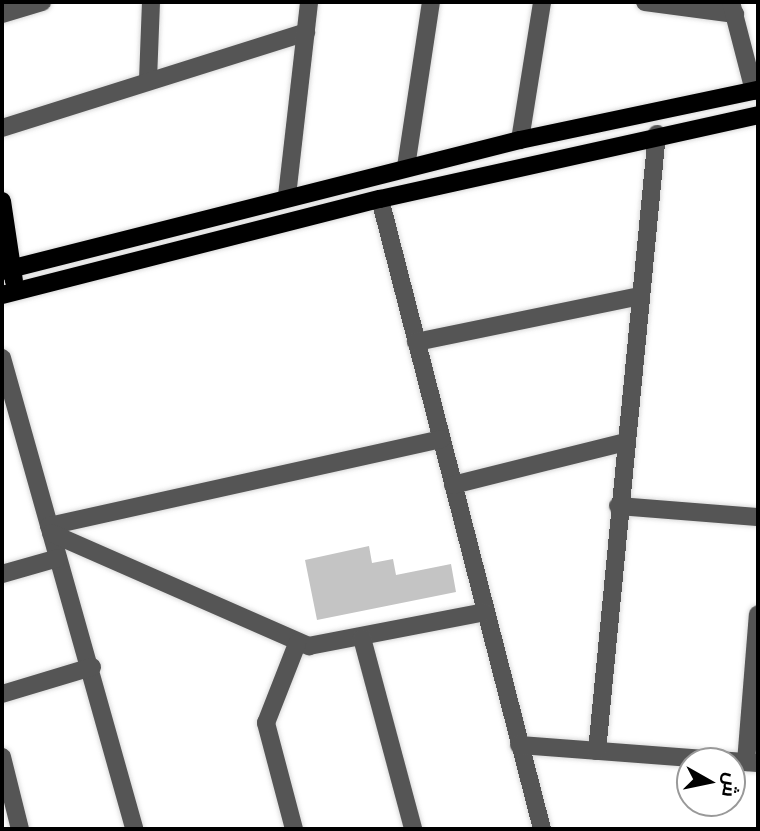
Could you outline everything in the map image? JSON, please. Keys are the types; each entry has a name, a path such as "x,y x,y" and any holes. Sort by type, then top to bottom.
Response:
{"main road":[{"path":"7,270 287,196 755,84"},
{"path":"2,201 9,293 380,199 657,134 758,115"}],"street":[{"path":"2,14 42,2"},
{"path":"148,80 151,2"},
{"path":"287,196 309,2"},
{"path":"406,167 431,2"},
{"path":"520,140 541,2"},
{"path":"645,2 733,8 755,84"},
{"path":"2,128 306,32"},
{"path":"597,751 618,506 657,134"},
{"path":"380,199 542,829"},
{"path":"416,342 640,296"},
{"path":"2,358 58,558 92,667 134,829"},
{"path":"50,529 441,439"},
{"path":"453,485 625,442"},
{"path":"618,506 758,517"},
{"path":"50,529 297,644 321,647 485,612"},
{"path":"2,574 58,558"},
{"path":"519,745 752,762 758,614"},
{"path":"362,638 413,829"},
{"path":"294,829 266,723 297,644"},
{"path":"2,694 92,667"},
{"path":"2,757 20,829"}],"building":[{"path":"369,546 372,563 393,559 396,575 451,564 456,592 317,620 305,560"}]}
